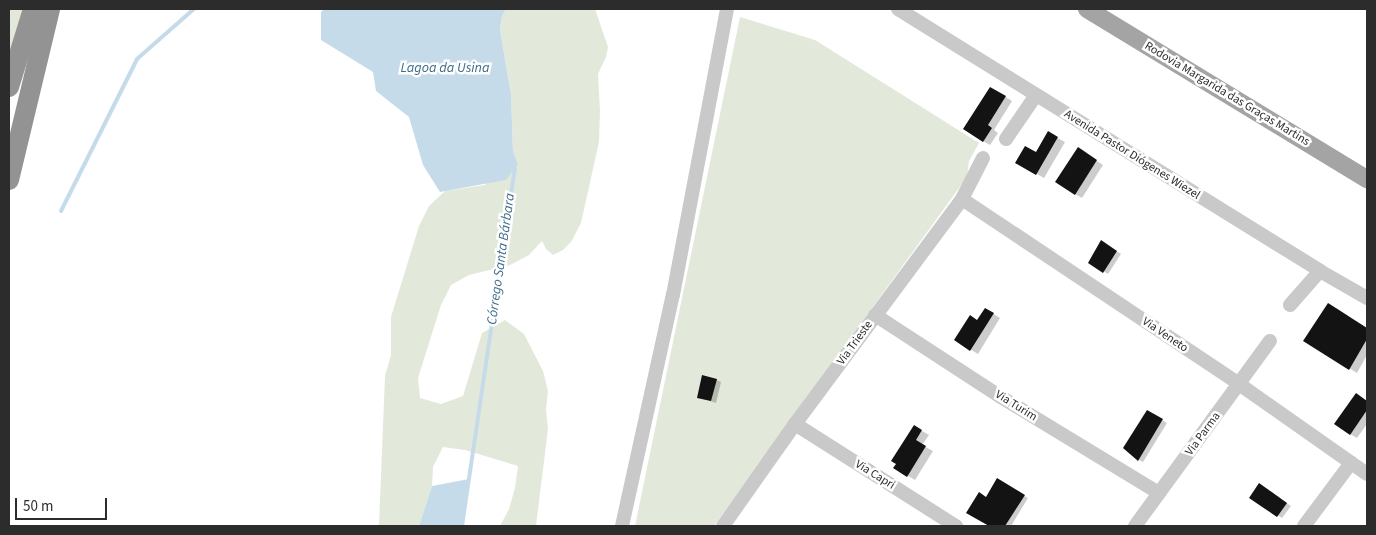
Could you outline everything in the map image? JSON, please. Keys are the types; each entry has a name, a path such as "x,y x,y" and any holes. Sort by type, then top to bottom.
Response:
{"highway":[{"path":"9,87 34,9"},
{"path":"9,180 50,9"}],"main road":[{"name":"Rodovia Margarida das Graças Martins","path":"1087,9 1367,180"}],"street":[{"path":"622,526 673,295 727,9"},
{"name":"Avenida Pastor Diógenes Wiezel","path":"898,9 1320,271 1367,298"},
{"path":"1006,139 1036,95"},
{"name":"Via Trieste","path":"723,526 795,424 962,199 984,158"},
{"name":"Via Veneto","path":"962,199 1239,384 1367,474"},
{"path":"1290,306 1320,271"},
{"name":"Via Turim","path":"875,315 1001,397 1159,493"},
{"name":"Via Parma","path":"1135,526 1270,341"},
{"name":"Via Capri","path":"795,424 956,526"},
{"path":"1304,526 1351,463"}],"green space":[{"path":"9,9 25,9 9,60"},
{"path":"506,9 595,9 608,47 606,57 598,74 599,142 581,223 571,242 563,250 553,255 546,249 542,241 529,255 510,265 469,275 451,285 441,305 418,378 420,398 441,404 463,396 482,333 505,320 524,334 543,371 548,391 546,410 548,429 536,526 500,526 509,509 515,488 518,466 465,450 443,447 433,467 432,486 419,526 379,526 385,376 391,355 391,317 419,226 429,206 445,191 485,185 513,152 511,94 500,30 502,16"},
{"path":"740,17 815,40 979,143 969,161 967,177 714,526 635,526"}],"water":[{"name":"Lagoa da Usina","path":"324,9 506,9 502,16 500,30 511,94 513,152 518,164 506,180 440,192 423,165 409,117 376,91 373,72 321,40 321,12"},
{"path":"469,479 462,526 419,526 432,486"}],"building":[{"path":"990,87 1006,96 988,125 992,128 983,142 963,129"},
{"path":"1048,131 1058,137 1036,175 1015,163 1025,146 1036,152"},
{"path":"1078,147 1097,160 1075,195 1055,182"},
{"path":"1101,240 1117,251 1103,273 1088,263"},
{"path":"1328,303 1367,328 1367,339 1349,370 1303,341"},
{"path":"985,308 994,313 970,351 954,340 970,315 977,320"},
{"path":"702,375 717,379 711,401 697,398"},
{"path":"1356,393 1367,401 1367,410 1350,435 1334,424"},
{"path":"1147,410 1163,419 1138,461 1123,448"},
{"path":"914,425 922,430 916,440 926,446 907,477 893,468 896,464 891,461"},
{"path":"997,478 1025,495 1005,526 989,526 966,513 979,492 986,497"},
{"path":"1259,483 1287,503 1277,517 1249,498"}],"waterway":[{"path":"61,211 137,59 194,9"},
{"name":"Córrego Santa Bárbara","path":"462,526 515,169 513,165"}]}
